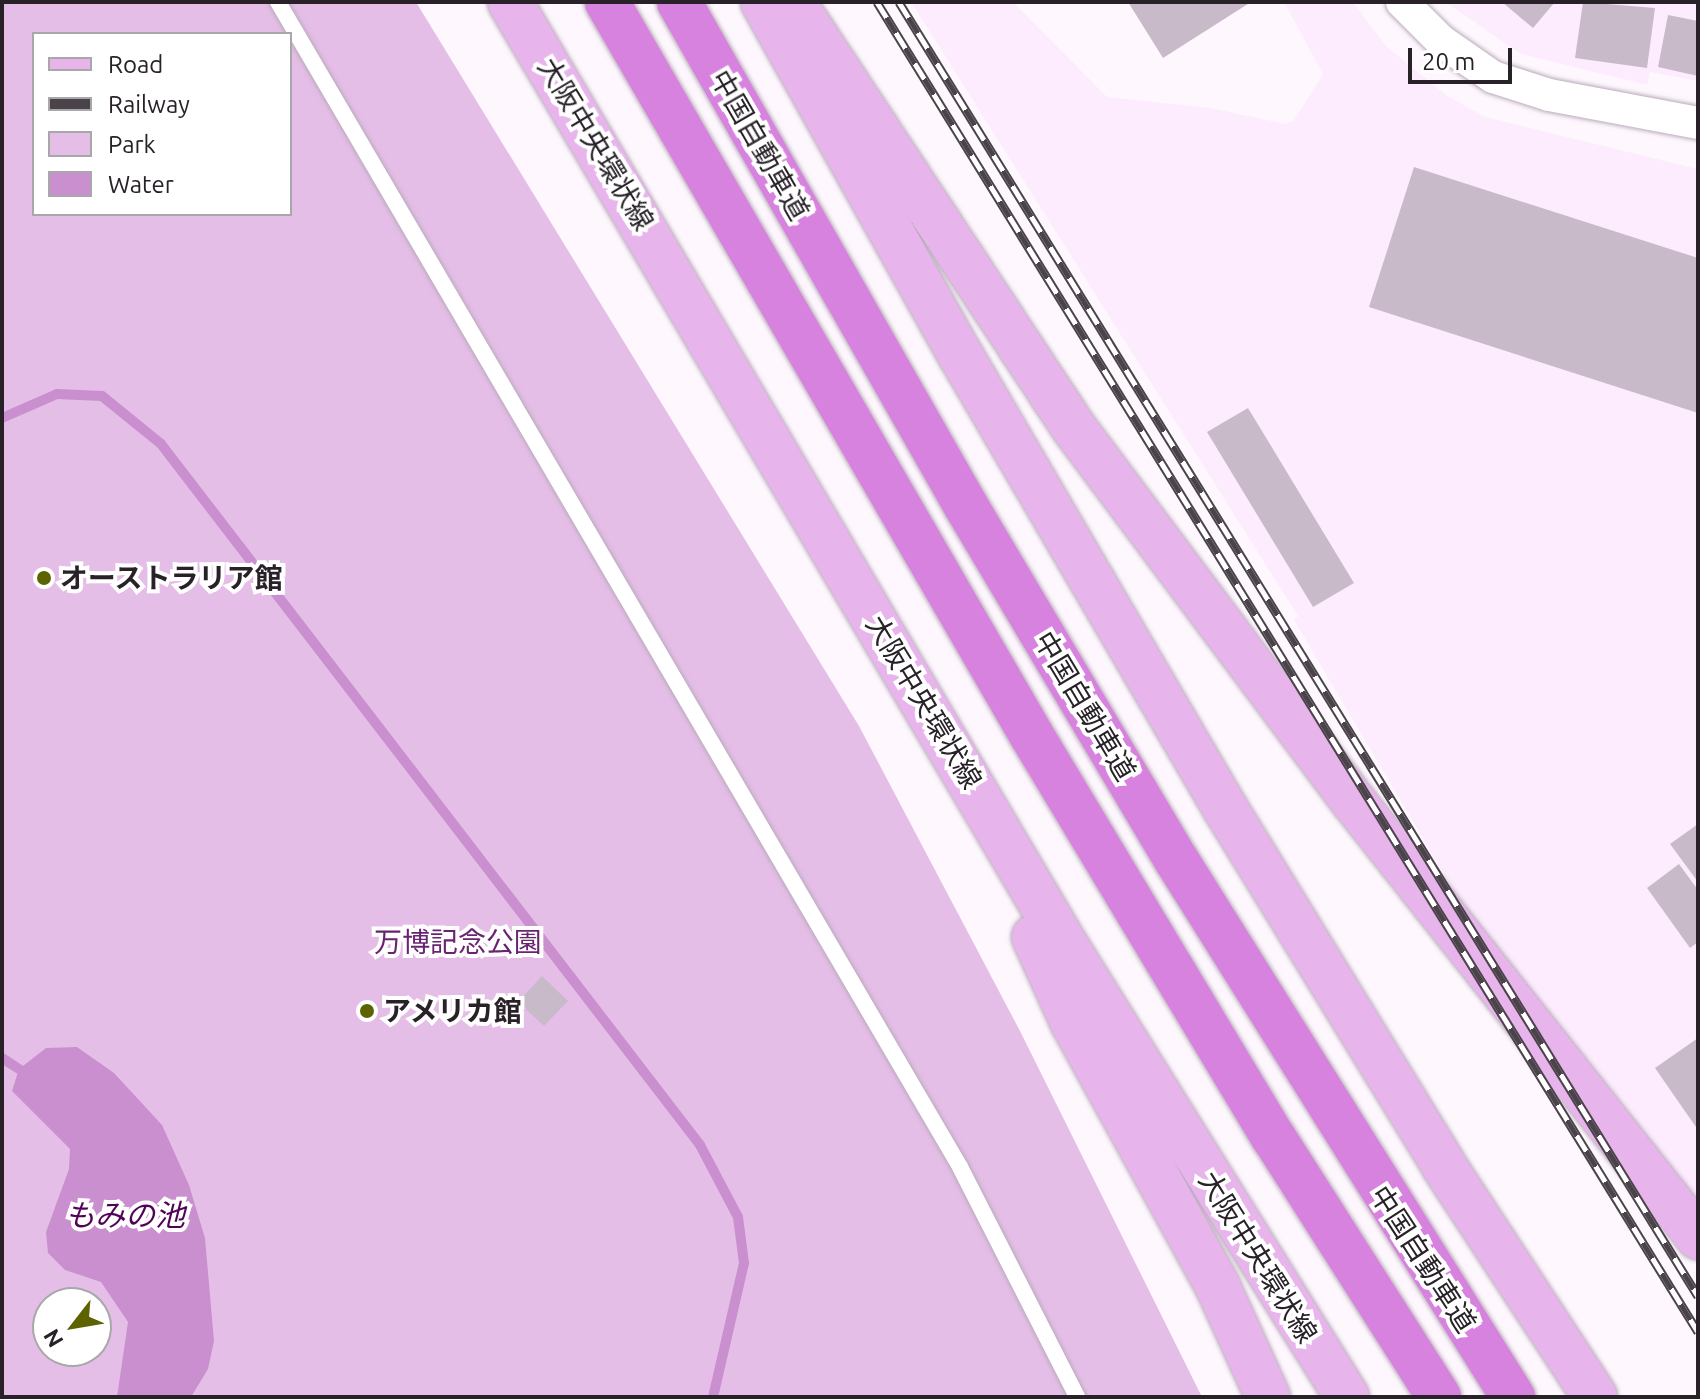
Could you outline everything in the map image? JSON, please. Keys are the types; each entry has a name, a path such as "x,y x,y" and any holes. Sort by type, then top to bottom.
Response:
{"highway":[{"path":"598,2 634,47"},
{"path":"607,2 1032,736 1274,1138 1439,1397"},
{"name":"中国自動車道","path":"679,2 966,506 1169,848 1513,1397"}],"main road":[{"name":"大阪中央環状線","path":"510,2 1143,1074 1347,1397"},
{"path":"763,2 968,369 1225,808 1444,1166 1595,1397"},
{"path":"793,2 1092,453 1344,789 1698,1237"},
{"path":"1006,838 1023,911 1052,980 1218,1287 1268,1397"}],"street":[{"path":"1402,2 1441,41 1493,77 1549,95 1698,123"}],"lane":[{"path":"278,2 960,1167 1077,1397"}],"shaded area":[{"path":"911,2 1013,2 1107,97 1211,108 1286,124 1294,120 1323,74 1284,2 1353,2 1386,46 1446,95 1485,117 1698,169 1698,1202 1470,918 1294,620 1298,616"},
{"path":"1445,2 1698,2 1698,81 1650,72 1647,85 1521,54"}],"green space":[{"name":"万博記念公園","path":"2,2 416,2 859,726 1020,1031 1202,1397 2,1397"}],"water":[{"name":"もみの池","path":"77,1047 114,1073 162,1125 189,1185 205,1238 214,1341 208,1369 191,1397 117,1397 128,1322 112,1298 112,1287 104,1287 101,1282 65,1270 48,1253 46,1232 69,1169 70,1149 12,1091 19,1069 46,1048"}],"building":[{"path":"1128,2 1251,2 1163,58"},
{"path":"1502,2 1555,2 1533,28"},
{"path":"1583,2 1655,8 1647,68 1575,58"},
{"path":"1668,15 1698,21 1698,76 1658,67"},
{"path":"1414,167 1698,258 1698,413 1369,307"},
{"path":"1248,408 1354,583 1313,607 1207,432"},
{"path":"1698,824 1698,882 1670,844"},
{"path":"1679,864 1698,890 1698,942 1690,948 1647,888"},
{"path":"542,976 568,1001 544,1026 518,1002"},
{"path":"1698,1038 1698,1130 1655,1068"}],"waterway":[{"path":"2,418 57,394 102,396 161,444 700,1145 738,1217 744,1263 713,1397"},
{"path":"2,1058 19,1069"}],"railway":[{"path":"877,2 1698,1332"},
{"path":"899,2 1698,1296"}],"place":[{"name":"オーストラリア館","path":"44,578"},
{"name":"アメリカ館","path":"367,1011"}]}
